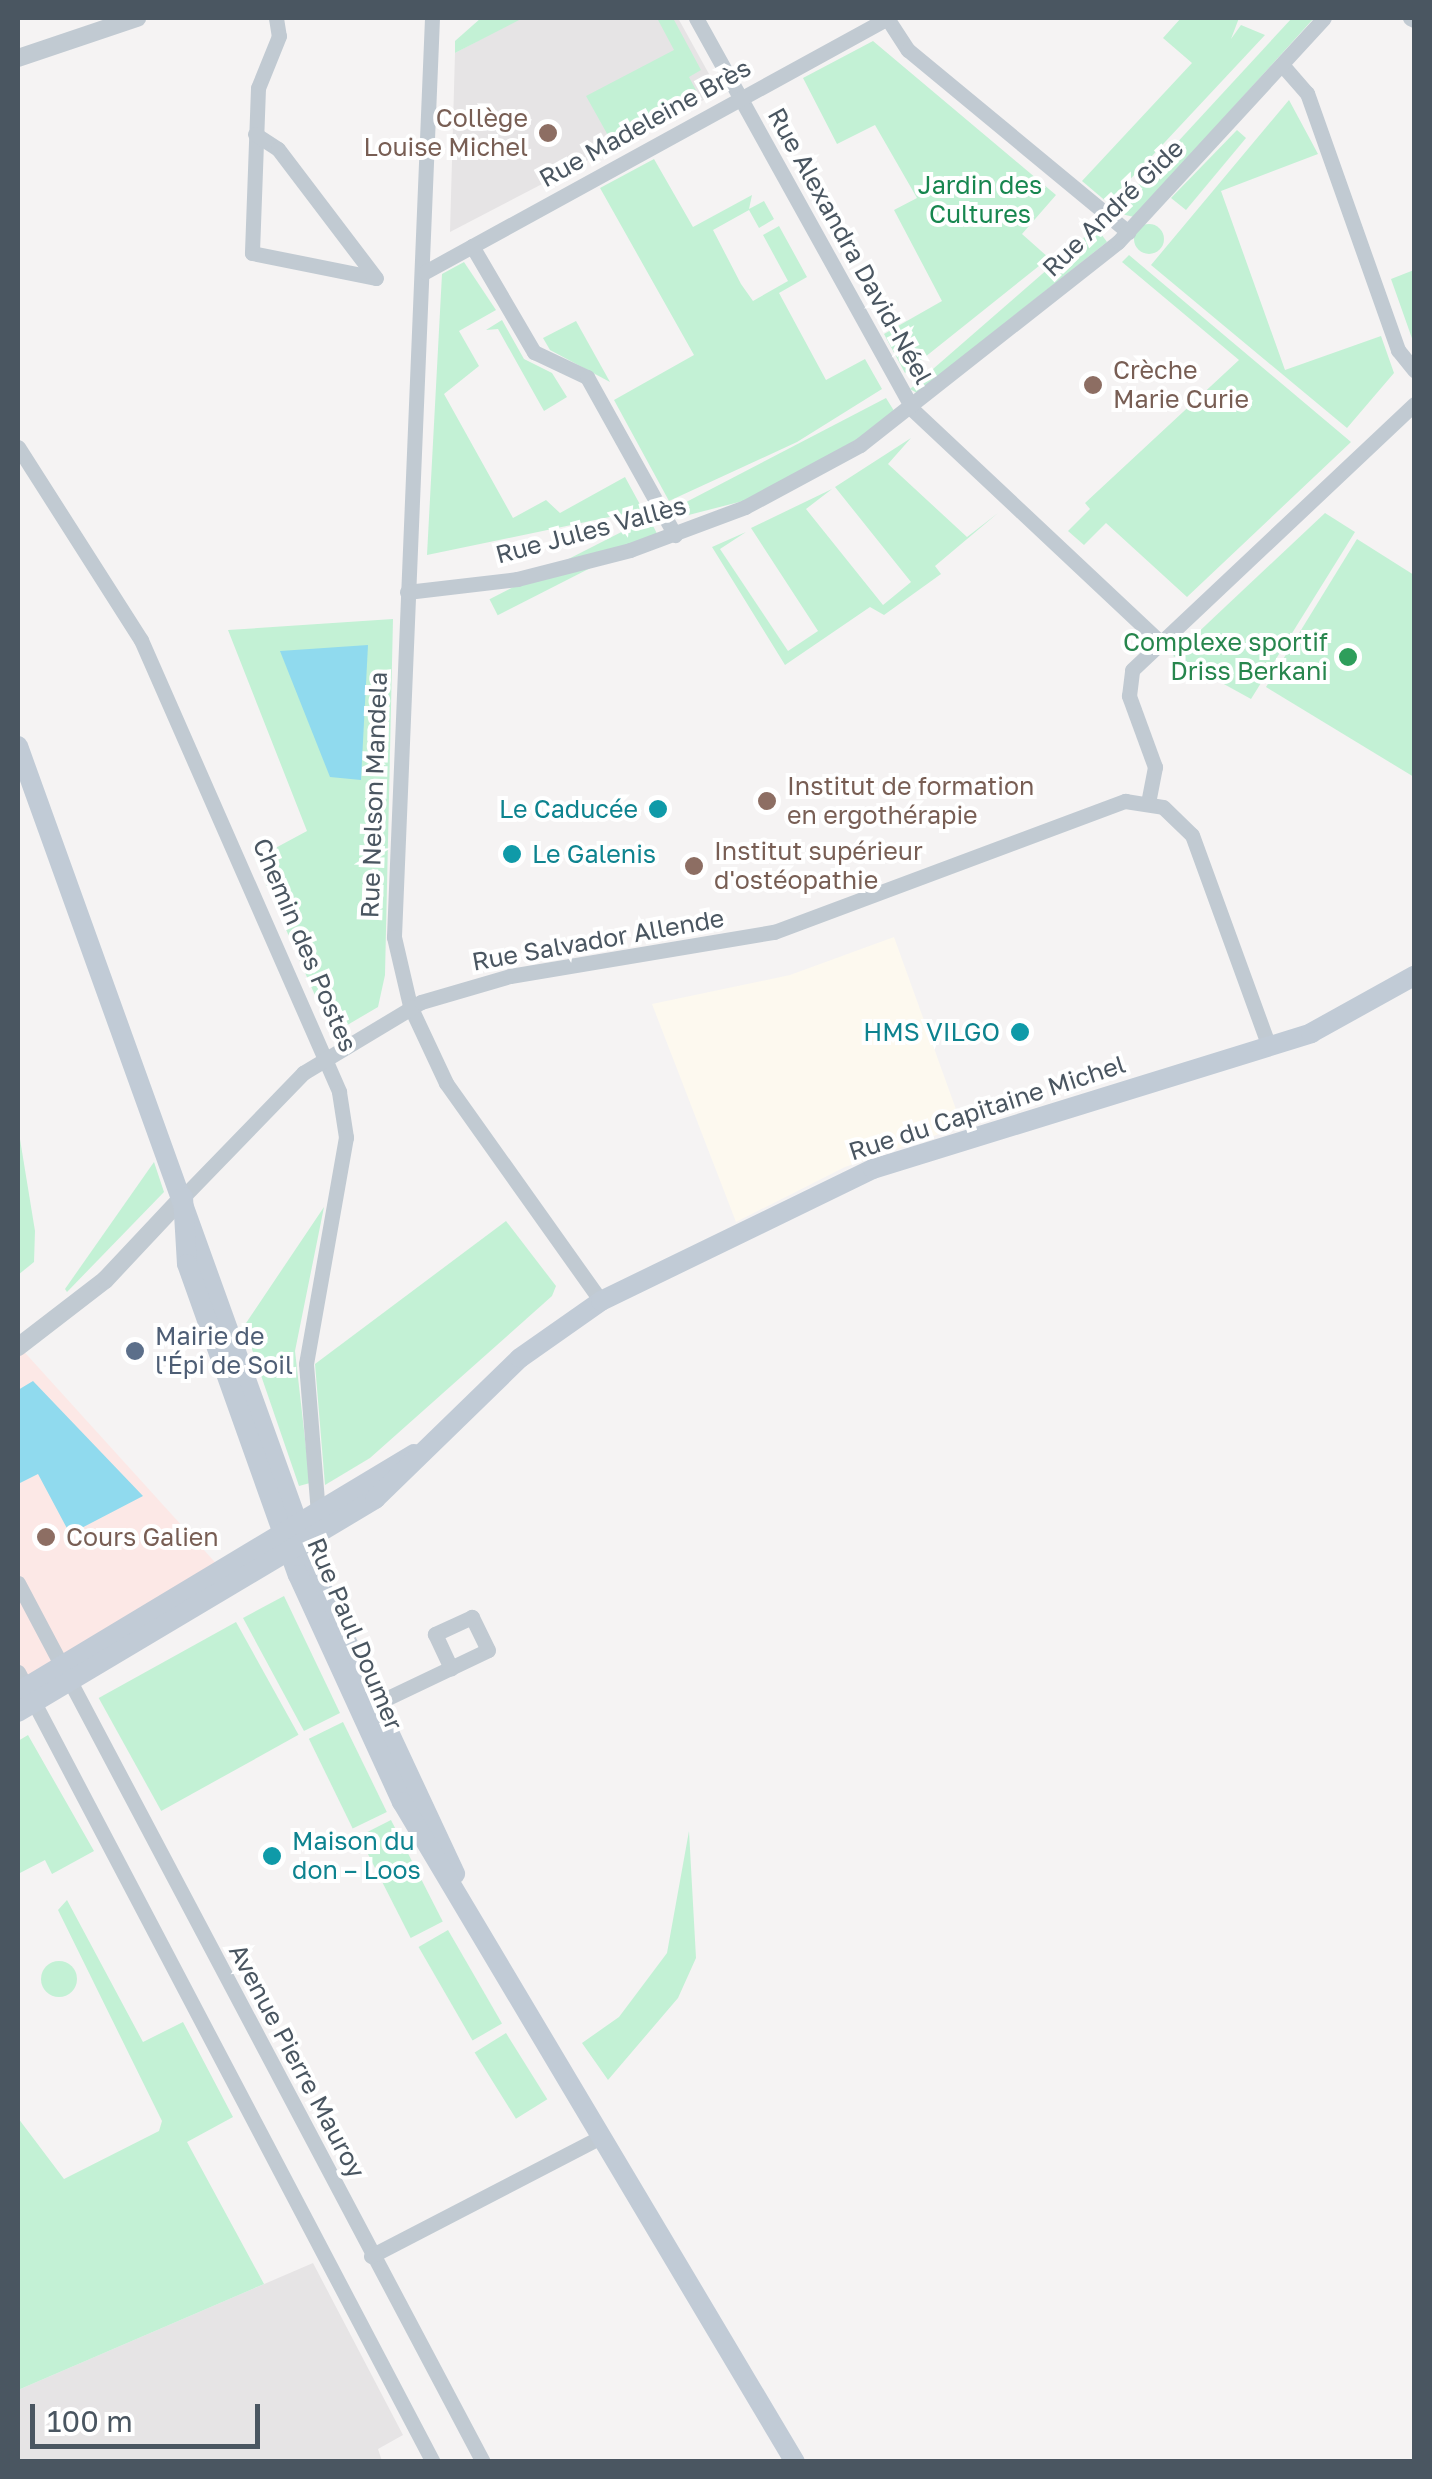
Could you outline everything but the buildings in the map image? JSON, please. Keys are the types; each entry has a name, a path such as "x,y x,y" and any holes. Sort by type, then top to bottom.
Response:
{"main road":[{"name":"Rue Paul Doumer","path":"18,746 183,1197 187,1264 375,1704 523,2010"},
{"name":"Rue du Capitaine Michel","path":"300,1533 398,1481 446,1428 520,1358 600,1301 874,1169 1269,1047 1335,1023 1414,976"},
{"name":"Rue du Capitaine Michel","path":"300,1533 446,1428"},
{"name":"Rue Paul Doumer","path":"300,1533 409,1816 796,2462"},
{"path":"22,1693 67,1674 300,1533"}],"street":[{"path":"18,58 136,18"},
{"path":"255,134 278,149 376,278 252,252 255,134 276,18"},
{"path":"407,592 424,272 432,18"},
{"name":"Rue Alexandra David-Néel","path":"696,18 913,410 1161,642"},
{"path":"888,18 908,50 1128,232"},
{"name":"Rue Madeleine Brès","path":"424,272 888,18"},
{"name":"Rue André Gide","path":"913,410 1128,232 1284,67 1324,18"},
{"path":"1284,67 1307,93 1398,350 1414,370"},
{"path":"472,246 534,352 591,383 675,535"},
{"path":"1269,1047 1192,834 1148,803 1155,766 1127,682 1161,642 1414,404"},
{"name":"Rue Jules Vallès","path":"407,592 538,575 675,535 804,478 913,410"},
{"name":"Chemin des Postes","path":"18,447 103,577 170,700 326,1056 346,1137 306,1364 300,1533"},
{"name":"Rue Nelson Mandela","path":"407,592 392,910 410,1006 456,1099 600,1301"},
{"name":"Rue Salvador Allende","path":"183,1197 326,1056 410,1006 510,976 763,936 1083,813 1148,803"},
{"path":"18,1347 119,1268 183,1197"},
{"name":"Avenue Pierre Mauroy","path":"18,1582 483,2462"},
{"path":"375,1704 450,1668"},
{"path":"22,1693 432,2462"},
{"path":"371,2256 601,2136"}],"shaded area":[{"name":"Collège Louise Michel","path":"520,18 678,18 719,92 450,232 455,53"},
{"path":"894,937 962,1126 845,1167 736,1222 652,1004 790,975"},
{"path":"18,1345 223,1571 18,1692"},
{"path":"313,2263 403,2435 378,2449 382,2461 18,2461 18,2390"}],"green space":[{"path":"481,18 521,19 455,53 455,41"},
{"path":"657,18 673,18 701,70 689,77 698,94 610,139 586,96 674,50"},
{"path":"1181,18 1239,18 1231,39 1241,25 1265,35 1108,203 1082,181 1192,63 1163,38"},
{"path":"1292,18 1314,18 1134,217 1113,212"},
{"name":"Jardin des Cultures","path":"873,41 1056,195 1022,234 1049,258 905,373 884,334 942,301 894,210 917,198 875,125 837,144 803,78"},
{"path":"1289,100 1318,154 1221,191 1285,370 1381,336 1394,373 1347,428 1151,265"},
{"path":"1237,130 1246,138 1186,210 1171,198"},
{"path":"654,159 693,227 752,195 749,209 764,201 774,219 759,228 749,210 713,230 741,284 753,301 788,281 763,235 779,226 807,277 779,293 826,380 865,359 882,389 797,442 669,501 614,400 694,355 600,188"},
{"path":"1149,224 1160,228 1164,239 1160,250 1149,254 1138,250 1134,239 1138,228"},
{"path":"1096,227 1107,242 917,393 910,389"},
{"path":"1129,255 1351,442 1187,597 1106,523 1084,545 1068,531 1090,509 1085,503 1239,360 1122,262"},
{"path":"464,262 496,310 459,331 479,366 444,394 513,518 546,500 560,513 625,477 643,510 427,555 442,274"},
{"path":"1414,270 1414,344 1391,279"},
{"path":"502,320 524,359 552,373 567,397 544,411 498,329 486,330"},
{"path":"576,321 610,382 550,350 543,338"},
{"path":"886,398 896,414 851,443 747,500 673,519 669,511"},
{"path":"911,438 888,464 967,537 998,513 935,566 941,574 884,615 870,607 785,665 712,547 746,532 720,549 788,651 818,631 751,528 832,489 806,509 883,605 911,582 835,487"},
{"path":"1325,513 1355,532 1251,699 1173,656"},
{"path":"649,518 657,534 498,615 490,599"},
{"name":"Complexe sportif Driss Berkani","path":"1357,539 1414,575 1414,777 1266,687"},
{"path":"393,619 385,975 378,1007 332,1034 255,859 307,831 228,630"},
{"path":"18,1127 35,1231 34,1262 18,1275"},
{"path":"154,1162 164,1192 67,1292 65,1289"},
{"path":"324,1207 295,1351 310,1483 299,1486 244,1326"},
{"path":"506,1221 556,1286 552,1296 370,1458 325,1485 315,1364"},
{"path":"284,1596 340,1713 304,1731 243,1618"},
{"path":"236,1622 299,1735 161,1811 99,1698"},
{"path":"343,1722 387,1812 353,1829 309,1739"},
{"path":"28,1735 94,1851 52,1874 45,1860 18,1874 18,1741"},
{"path":"391,1820 443,1922 411,1938 359,1836"},
{"path":"689,1831 696,1958 678,1998 608,2080 582,2043 619,2017 667,1953"},
{"path":"67,1900 143,2042 183,2022 233,2117 187,2142 264,2284 18,2390 18,2118 64,2179 159,2131 162,2121 58,1910"},
{"path":"448,1930 502,2024 473,2041 419,1947"},
{"path":"59,1961 72,1966 77,1979 72,1992 59,1997 46,1992 41,1979 46,1966"},
{"path":"506,2033 547,2099 516,2119 475,2053"}],"water":[{"path":"368,645 361,780 330,777 280,651"},
{"path":"33,1381 143,1496 70,1534 38,1474 18,1484 18,1390"}],"place":[{"name":"Collège Louise Michel","path":"548,133"},
{"name":"Crèche Marie Curie","path":"1093,385"},
{"name":"Complexe sportif Driss Berkani","path":"1348,657"},
{"name":"Institut de formation en ergothérapie","path":"767,801"},
{"name":"Le Caducée","path":"658,809"},
{"name":"Le Galenis","path":"512,854"},
{"name":"Institut supérieur d'ostéopathie","path":"694,866"},
{"name":"HMS VILGO","path":"1020,1032"},
{"name":"Mairie de l'Épi de Soil","path":"135,1351"},
{"name":"Cours Galien","path":"46,1537"},
{"name":"Maison du don – Loos","path":"272,1856"}]}
